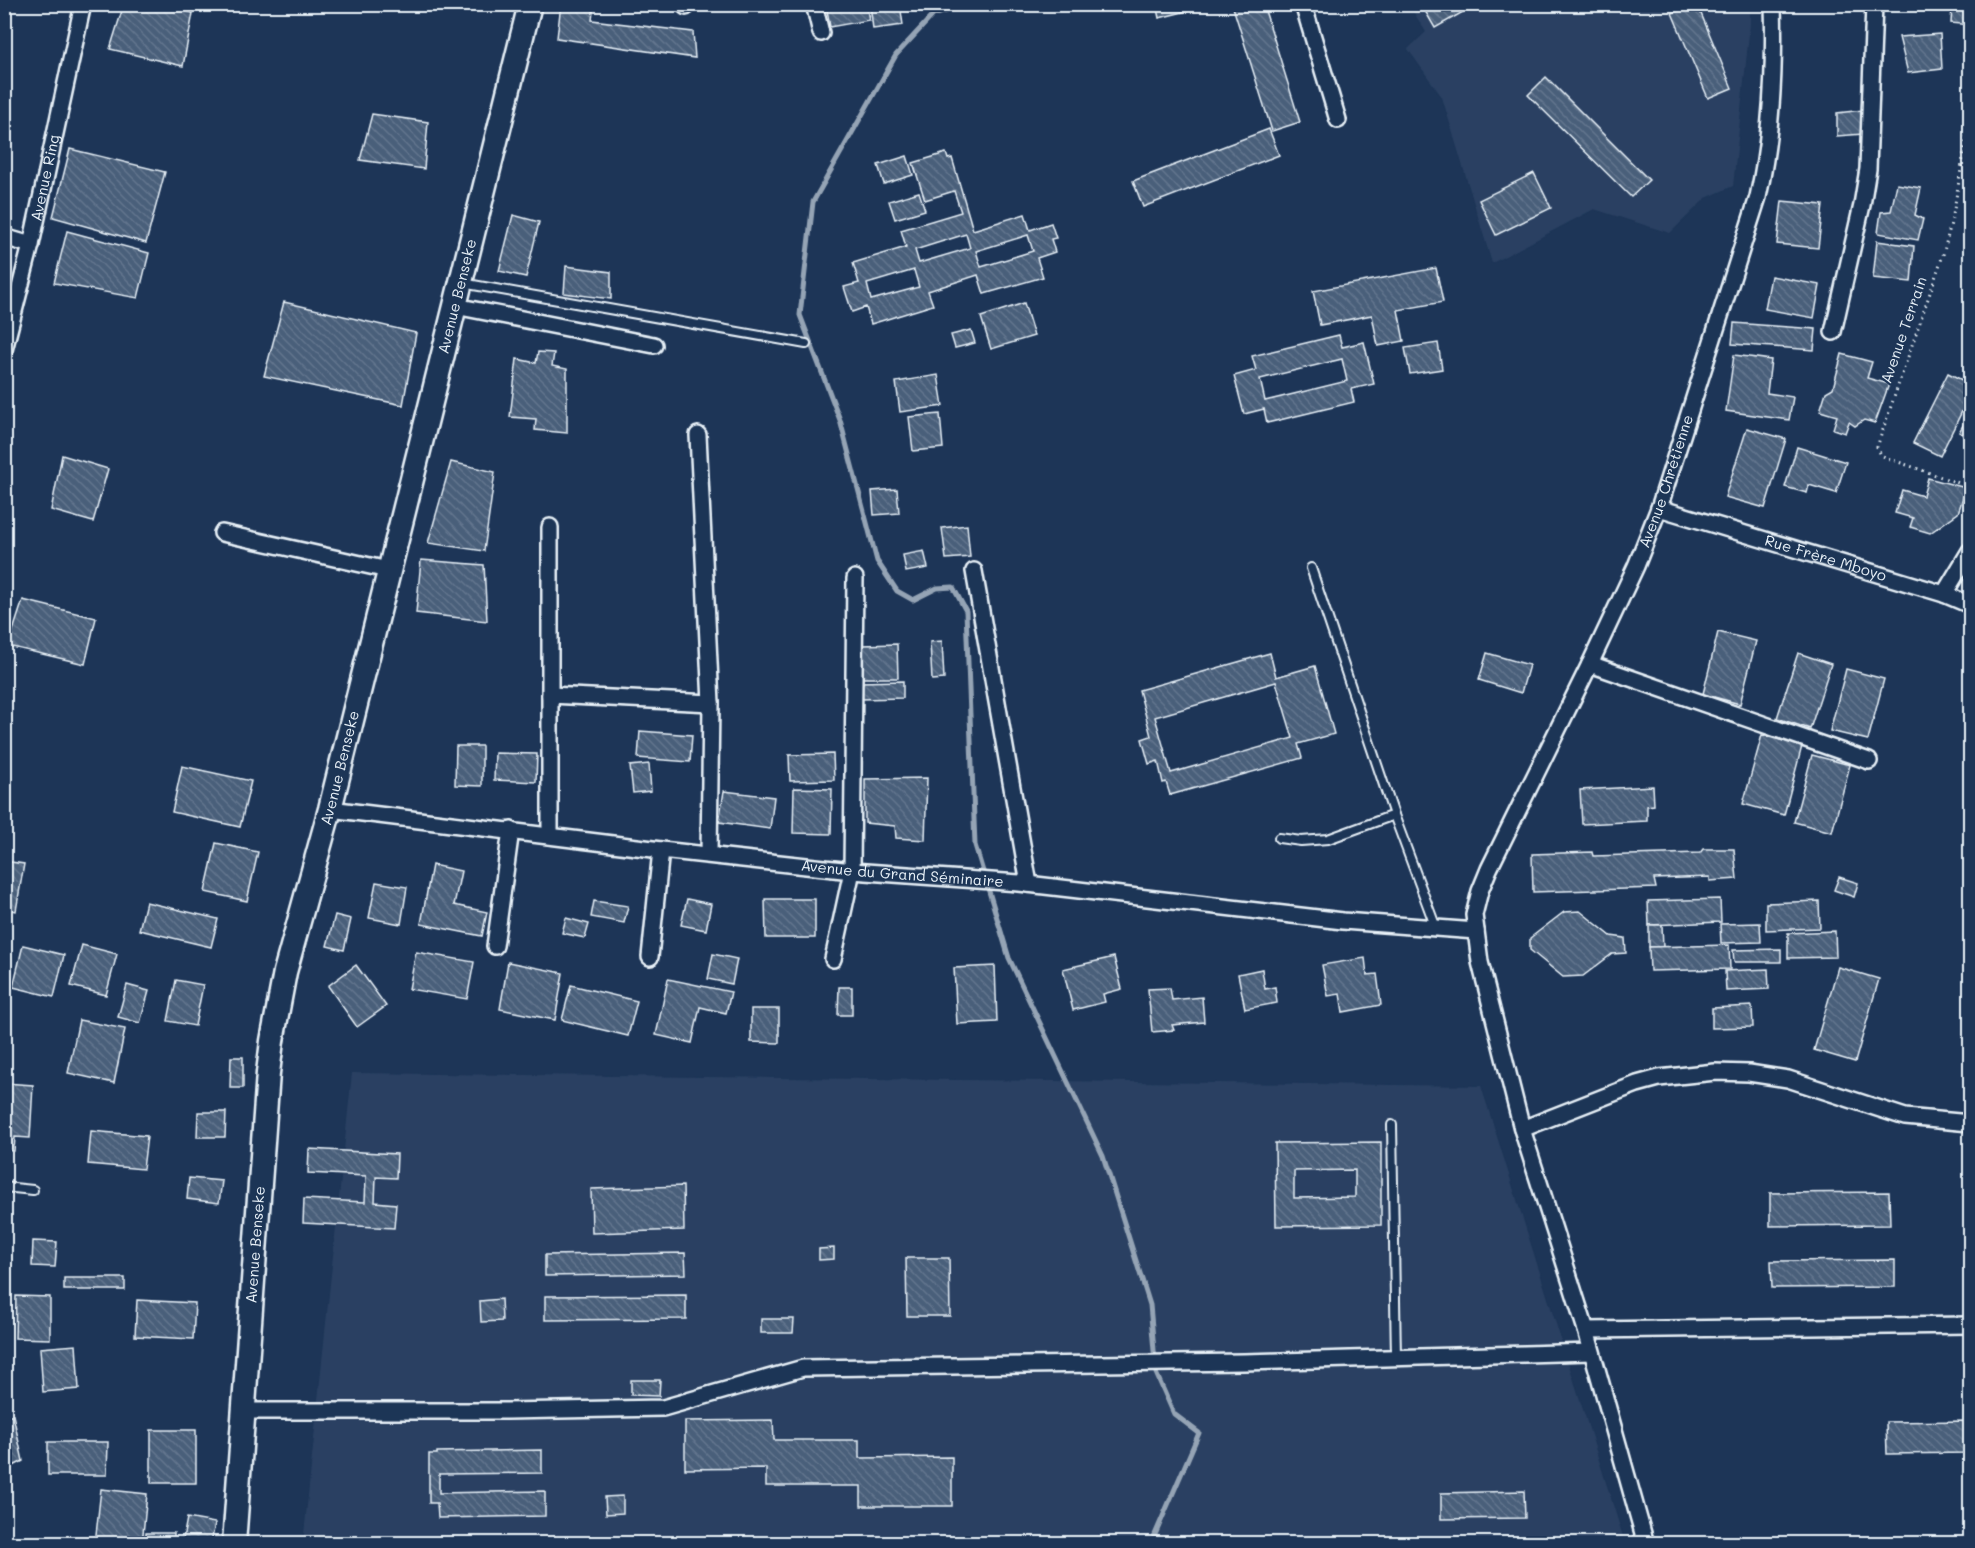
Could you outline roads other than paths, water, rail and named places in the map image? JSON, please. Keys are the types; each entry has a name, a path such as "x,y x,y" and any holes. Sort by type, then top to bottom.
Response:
{"street":[{"name":"Avenue Ring","path":"4,350 31,244 83,4"},
{"name":"Avenue Benseke","path":"234,1544 272,1041 285,972 330,809 530,4"},
{"path":"814,4 821,33"},
{"path":"1303,4 1338,120"},
{"name":"Avenue Chrétienne","path":"1646,1544 1586,1330 1522,1129 1480,962 1474,915 1489,869 1590,664 1636,566 1659,508 1758,197 1764,170 1771,110 1773,4"},
{"path":"1833,332 1862,206 1868,169 1874,4"},
{"path":"4,237 31,244"},
{"path":"455,306 654,345"},
{"path":"698,435 711,703 709,854"},
{"name":"Rue Frère Mboyo","path":"1659,508 1944,594 1971,606"},
{"path":"550,527 550,835"},
{"path":"222,533 388,570"},
{"path":"1944,594 1971,551"},
{"path":"974,571 1024,883"},
{"path":"832,958 852,871 855,578"},
{"path":"1590,664 1869,761"},
{"path":"550,694 711,703"},
{"name":"Avenue du Grand Séminaire","path":"330,809 852,871 1024,883 1343,921 1476,931"},
{"path":"495,946 511,830"},
{"path":"650,957 661,850"},
{"path":"1522,1129 1637,1084 1659,1078 1715,1072 1749,1073 1788,1079 1905,1117 1971,1123"},
{"path":"1586,1330 1971,1326"},
{"path":"244,1411 637,1410 680,1404 803,1368 1143,1364 1592,1352"}],"lane":[{"path":"461,283 806,344"},
{"path":"1311,568 1394,815 1436,928"},
{"path":"1279,838 1301,841 1328,839 1394,815"},
{"path":"1392,1125 1396,1358"},
{"path":"4,1187 33,1190"}],"waterway":[{"path":"969,4 933,15 896,55 813,202 800,315 840,420 877,561 897,591 913,600 937,588 953,587 966,611 975,845 1009,958 1103,1156 1150,1305 1156,1373 1174,1414 1199,1433 1151,1544"}]}
